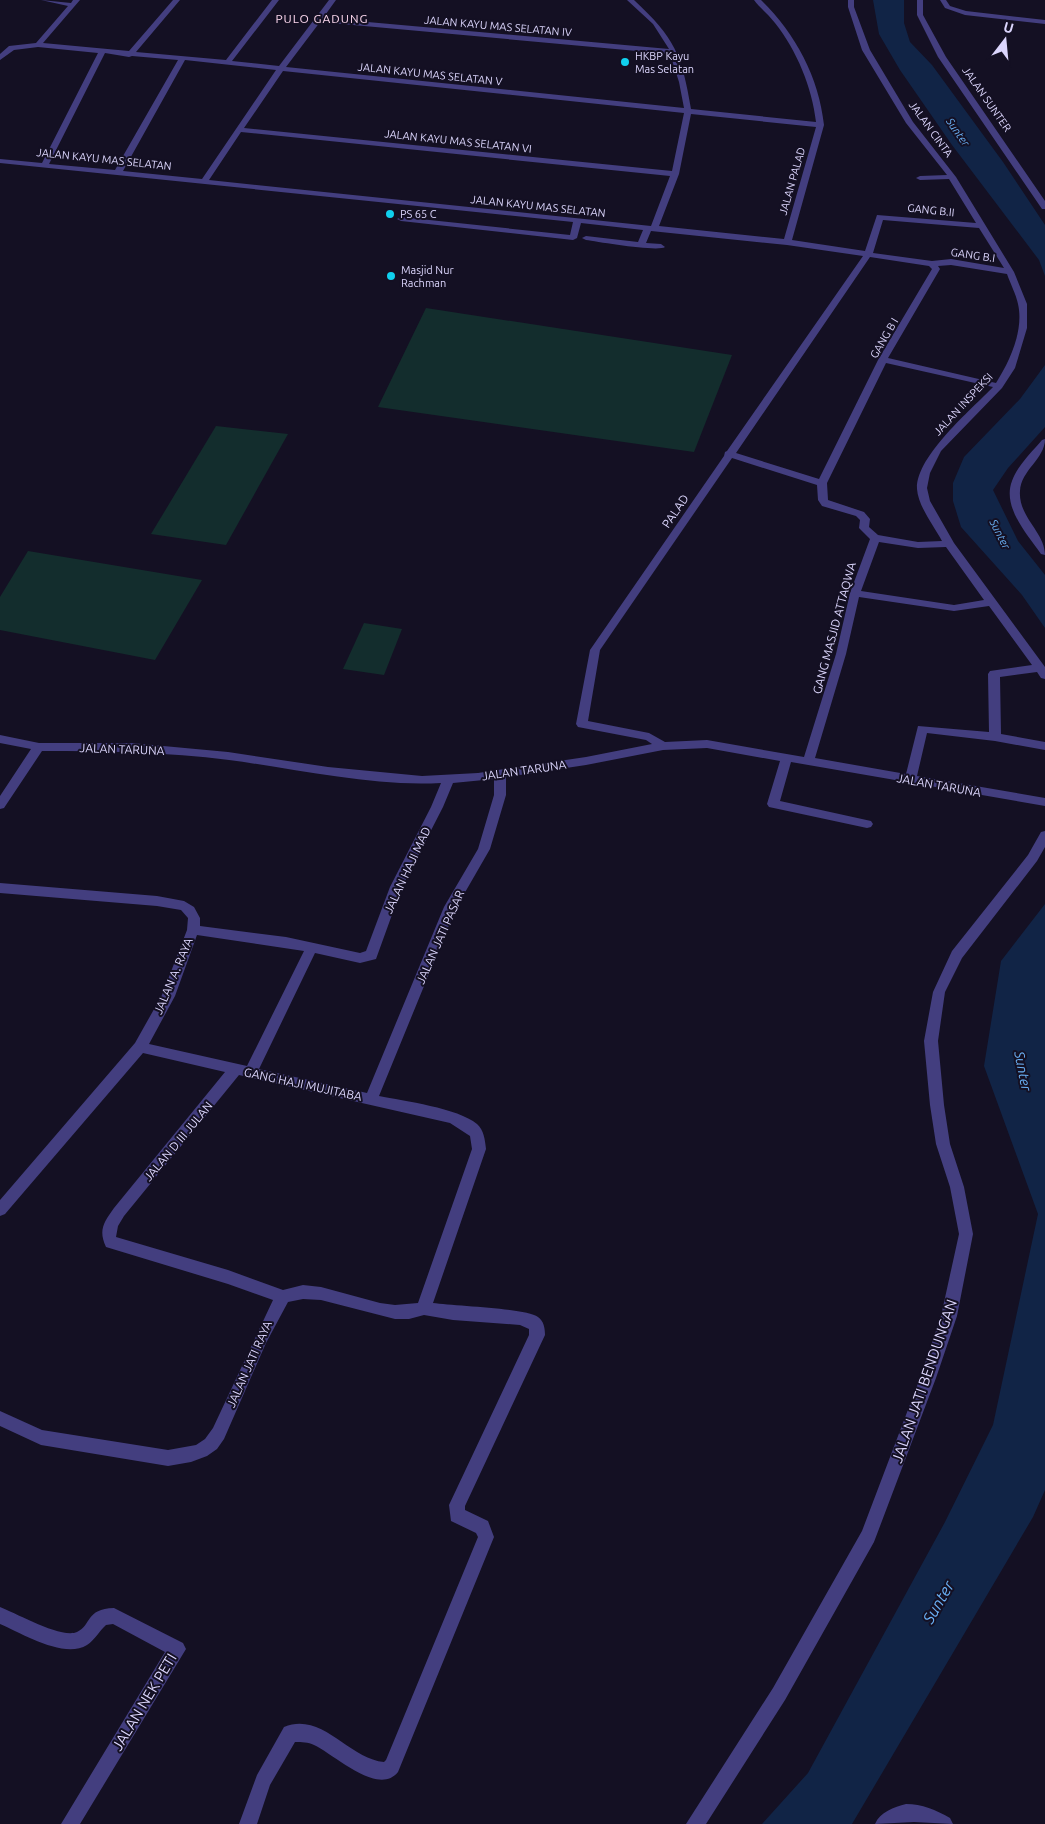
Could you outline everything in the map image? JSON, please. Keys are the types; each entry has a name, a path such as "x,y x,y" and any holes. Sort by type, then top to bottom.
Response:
{"street":[{"path":"44,0 75,2"},
{"path":"129,54 176,0"},
{"path":"228,62 276,0"},
{"path":"204,182 280,69 333,0"},
{"path":"630,0 655,23 675,52 688,112 675,174 651,229 641,245"},
{"path":"757,0 779,22 797,52 816,100 820,126"},
{"name":"JALAN CINTA","path":"851,0 851,7 866,50 910,123 952,177 1008,269"},
{"name":"JALAN SUNTER","path":"920,0 920,15 942,57 1045,207"},
{"path":"943,0 947,7 965,13 1045,22"},
{"path":"38,45 75,2"},
{"name":"JALAN KAYU MAS SELATAN IV","path":"319,20 675,52"},
{"name":"JALAN KAYU MAS SELATAN V","path":"0,58 12,48 38,45 228,62 820,126"},
{"path":"45,164 102,52"},
{"path":"118,171 182,58"},
{"name":"JALAN PALAD","path":"787,242 820,126"},
{"name":"JALAN KAYU MAS SELATAN VI","path":"240,130 675,174"},
{"name":"JALAN KAYU MAS SELATAN","path":"0,160 787,242 869,253"},
{"path":"920,178 952,177"},
{"path":"471,227 479,211"},
{"name":"GANG B.II","path":"880,216 981,226"},
{"name":"PALAD","path":"664,746 649,737 582,724 595,650 728,454 869,253 880,216"},
{"path":"401,219 573,238 578,221"},
{"path":"586,238 661,247"},
{"path":"869,253 932,264"},
{"name":"GANG B.I","path":"932,264 951,262 1008,269"},
{"name":"GANG B I","path":"822,482 883,360 936,269 932,264"},
{"name":"JALAN INSPEKSI","path":"1008,269 1024,304 1023,328 1016,354 999,386 937,450 925,473 922,488 924,501 949,544 1043,672"},
{"path":"883,360 999,386"},
{"path":"1045,442 1016,482 1015,497 1020,514 1045,552"},
{"path":"728,454 822,482 823,500 826,504 860,514 865,519 864,528 876,538 918,546 949,544"},
{"name":"GANG MASJID ATTAQWA","path":"808,762 841,654 855,593 876,538"},
{"path":"855,593 954,608 990,602"},
{"path":"995,737 994,674 1043,672"},
{"path":"910,780 922,729 995,737 1045,746"},
{"name":"JALAN TARUNA","path":"0,739 39,747 131,747 228,756 328,771 422,780 448,780 586,761 664,746 707,744 1045,802"},
{"path":"0,806 39,747"},
{"path":"786,758 772,804 867,824"},
{"name":"JALAN JATI PASAR","path":"371,1099 450,907 484,849 500,795 500,773"},
{"name":"JALAN HAJI MAD","path":"311,949 365,958 370,955 396,887 437,807 448,780"},
{"name":"JALAN JATI BENDUNGAN","path":"695,1824 779,1694 868,1536 928,1378 949,1316 962,1265 966,1234 957,1187 943,1144 937,1105 930,1041 939,992 956,955 1033,858 1045,835"},
{"name":"JALAN A. RAYA","path":"0,888 157,901 184,906 190,910 194,918 193,930 168,996 140,1047 0,1210"},
{"path":"193,930 286,942 311,949 251,1072"},
{"name":"GANG HAJI MUJITABA","path":"140,1047 371,1099"},
{"name":"JALAN D III JULAN","path":"236,1070 119,1212 111,1224 108,1236 112,1242 228,1277 283,1298"},
{"path":"371,1099 452,1118 475,1129 479,1136 479,1149 424,1308"},
{"path":"248,1824 263,1782 290,1733 298,1732 323,1740 375,1771 388,1771 392,1766 486,1537 482,1528 457,1516 457,1505 537,1335 536,1324 520,1318 453,1313 424,1308 412,1313 394,1313 330,1295 304,1291 283,1298"},
{"name":"JALAN JATI RAYA","path":"0,1418 41,1437 136,1454 168,1458 199,1452 213,1443 248,1372 268,1320 283,1298"},
{"name":"JALAN NEK PETI","path":"0,1615 58,1638 75,1641 88,1633 96,1619 103,1615 114,1616 177,1649 70,1824"},
{"path":"884,1824 893,1816 902,1813 916,1813 944,1824"}],"green space":[{"path":"426,308 732,355 694,452 378,407"},
{"path":"216,426 288,434 226,545 151,534"},
{"path":"28,551 202,580 155,660 0,630 0,597"},
{"path":"364,623 402,629 384,675 343,669"}],"water":[{"name":"Sunter","path":"873,0 904,0 904,23 910,42 932,65 1003,162 1045,225 1045,276 1039,260 952,145 900,70 879,34"},
{"name":"Sunter","path":"1045,365 1045,427 1008,468 993,490 1018,541 1045,575 1045,628 1022,595 961,527 953,501 953,483 964,457 1020,399"},
{"name":"Sunter","path":"1045,904 1045,1490 1033,1517 852,1824 762,1824 808,1773 945,1522 993,1425 1038,1214 984,1066 1001,961"}],"place":[{"name":"HKBP Kayu Mas Selatan","path":"625,62"},
{"name":"PS 65 C","path":"390,214"},
{"name":"Masjid Nur Rachman","path":"391,276"}],"district":[{"name":"PULO GADUNG","path":"322,18"}]}
